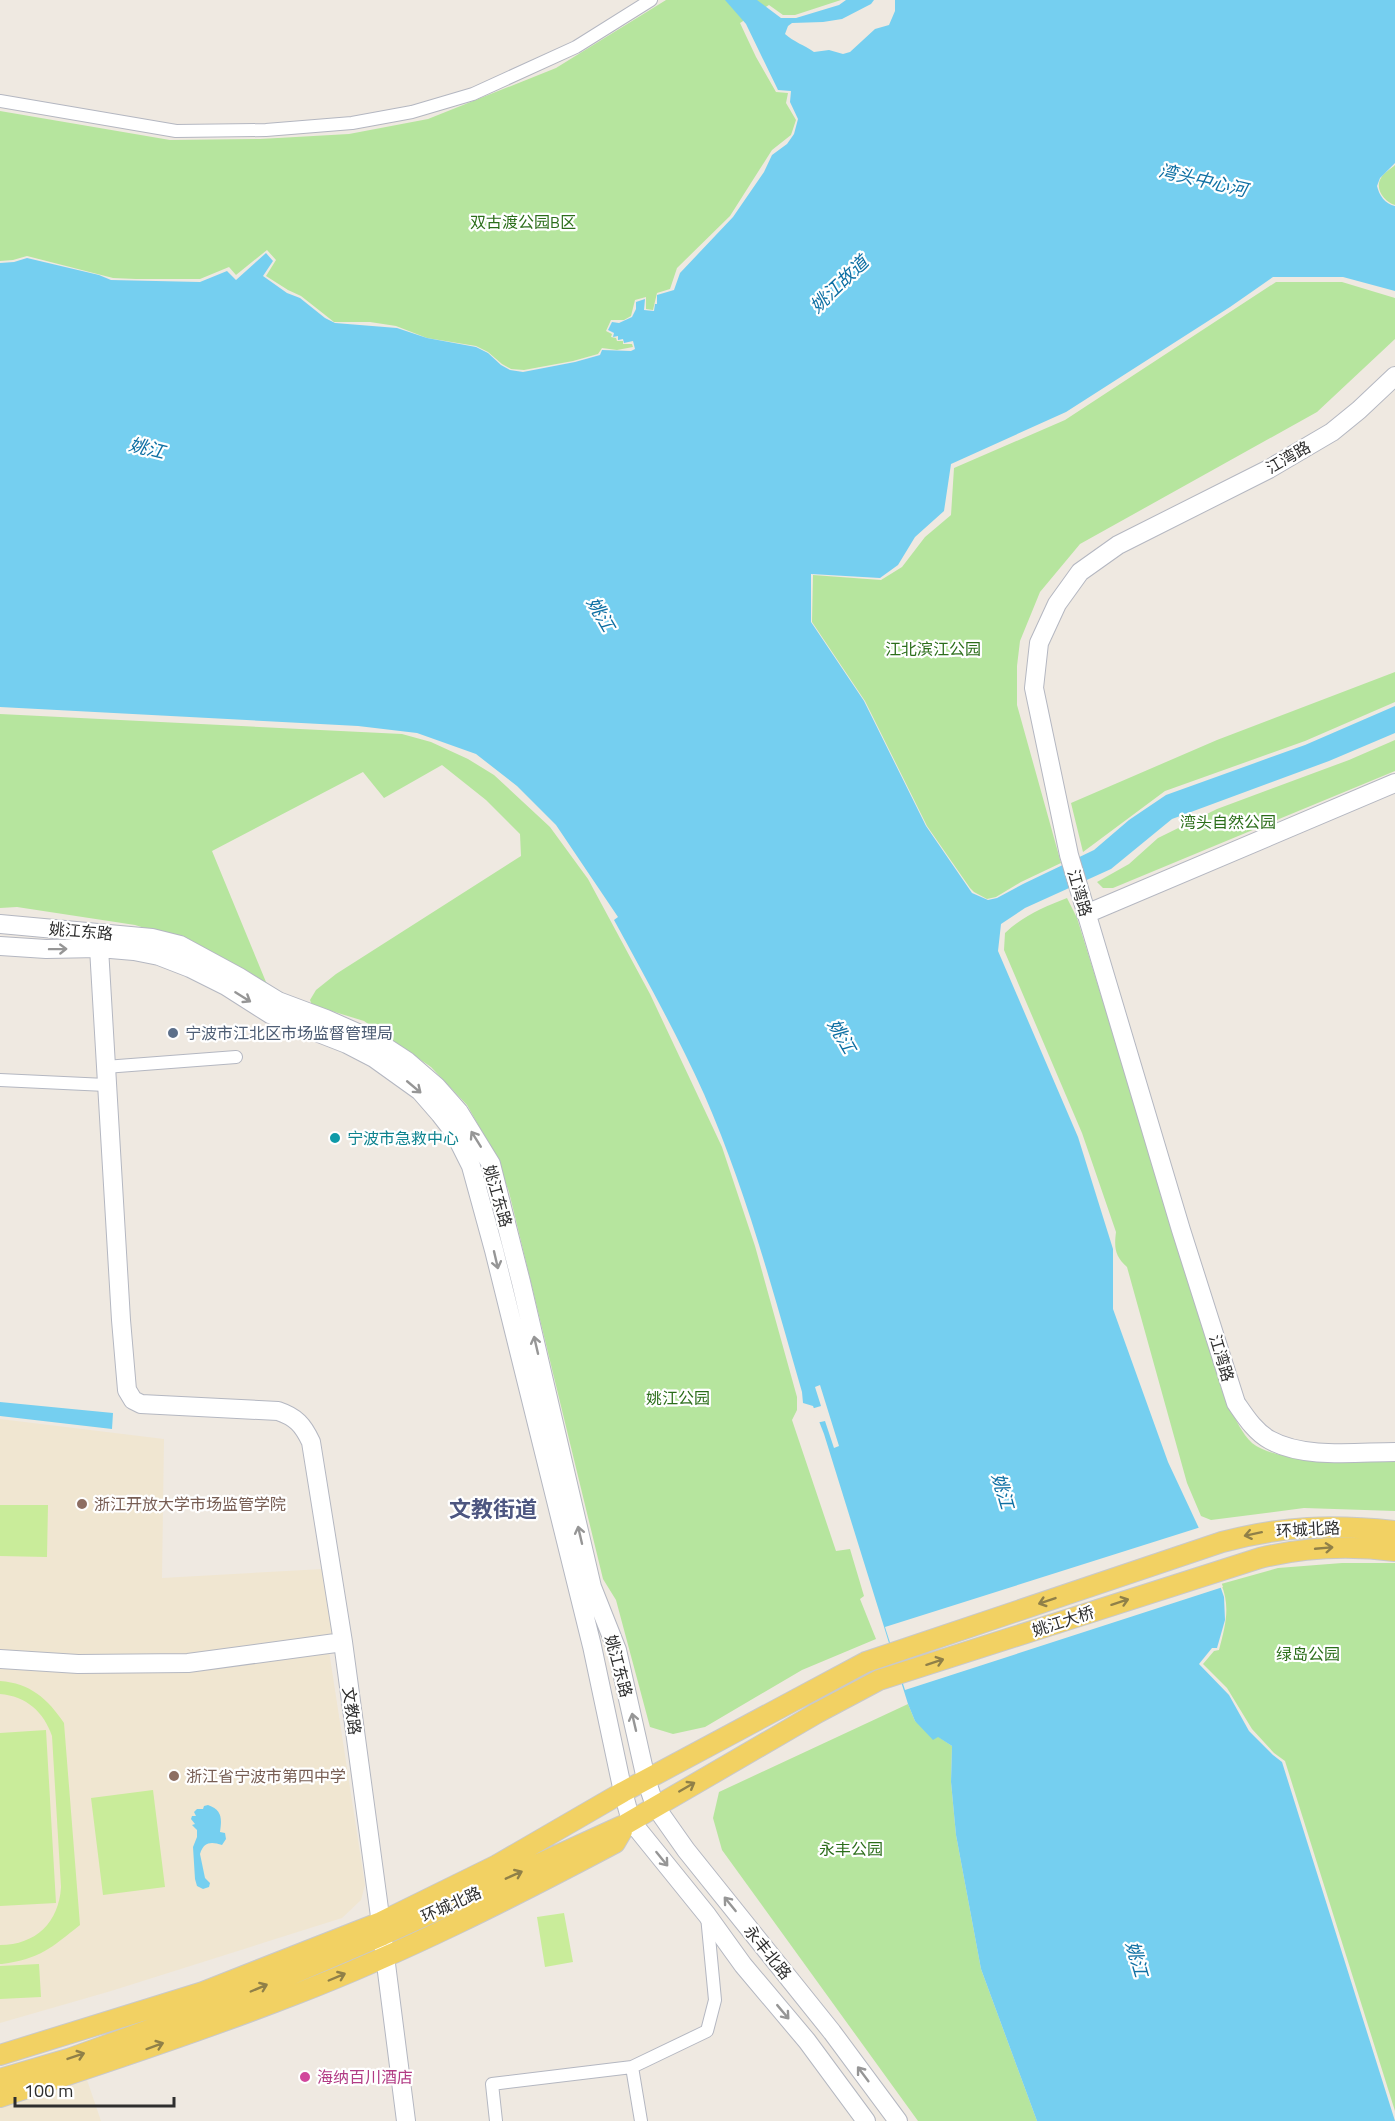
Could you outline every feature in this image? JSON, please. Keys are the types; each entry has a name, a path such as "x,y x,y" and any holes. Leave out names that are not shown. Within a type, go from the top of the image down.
{"main road":[{"name":"环城北路","path":"1222,1542 1255,1533 1290,1528 1350,1527 1395,1531"},
{"name":"姚江大桥","path":"866,1662 1222,1542"},
{"name":"环城北路","path":"1246,1562 1289,1551 1319,1548 1364,1547 1395,1551"},
{"name":"姚江大桥","path":"879,1680 1246,1562"},
{"name":"环城北路","path":"0,2079 71,2058 229,2001 497,1864 622,1785 866,1662"},
{"name":"环城北路","path":"0,2055 203,1992 629,1822 879,1680"},
{"path":"0,2097 110,2062 287,1998 385,1956 536,1885 615,1843 629,1822"},
{"path":"0,2044 381,1922"}],"street":[{"path":"0,101 176,131 266,130 352,123 412,112 473,94 576,47 651,0"},
{"name":"江湾路","path":"1395,376 1359,410 1324,437 1269,469 1118,545 1080,572 1057,604 1039,643 1034,688 1069,855 1236,1403 1250,1423 1270,1440 1282,1445 1307,1452 1395,1452"},
{"path":"1086,914 1395,783"},
{"name":"姚江东路","path":"0,924 152,938 180,945 239,976 278,1000 378,1042 436,1086 459,1112 490,1164 521,1282 592,1587 617,1650 645,1773"},
{"name":"姚江东路","path":"0,946 134,951 159,956 190,968 226,986 270,1014 347,1044 374,1058 420,1091 454,1132 471,1166 494,1250 592,1646 622,1785"},
{"name":"文教路","path":"99,948 127,1390 133,1400 141,1404 278,1411 291,1415 304,1428 311,1442 343,1642 406,2121"},
{"path":"0,1080 106,1076 236,1057"},
{"path":"0,1659 78,1664 188,1664 343,1642"},
{"name":"永丰北路","path":"645,1773 655,1806 686,1850 832,2032 898,2121"},
{"name":"永丰北路","path":"622,1785 629,1822 707,1915 743,1965 807,2041 866,2121"},
{"path":"496,2121 492,2084 632,2067 706,2031 715,2000 707,1915"},
{"path":"632,2067 641,2121"}],"shaded area":[{"name":"浙江开放大学市场监管学院","path":"0,1419 164,1439 162,1578 323,1569 336,1635 189,1658 0,1652"},
{"name":"浙江省宁波市第四中学","path":"329,1651 365,1885 361,1900 342,1918 111,1991 0,2023 0,1666"},
{"path":"85,2074 101,2121 0,2121 0,2103"}],"green space":[{"name":"双古渡公园B区","path":"666,0 841,0 795,15 783,15 769,5 740,23 776,92 788,93 786,103 796,120 791,135 772,150 730,216 677,268 670,289 657,293 653,310 646,309 646,297 635,300 631,316 624,320 611,320 606,331 612,334 611,337 616,338 617,341 632,344 633,347 617,350 602,348 598,354 573,361 524,370 511,369 476,346 427,338 396,326 370,322 334,322 301,296 266,276 276,260 267,250 236,275 229,267 200,279 113,278 27,256 0,261 0,111 170,140 260,139 349,134 428,119 556,68"},
{"path":"1395,165 1395,205 1384,198 1379,182 1382,176"},
{"name":"江北滨江公园","path":"1276,282 1342,282 1395,298 1395,339 1317,412 1080,544 1040,592 1020,641 1017,666 1017,705 1061,863 996,897 987,899 970,888 927,826 865,701 812,622 813,575 881,580 902,567 925,537 951,515 954,468 1065,420"},
{"path":"1395,672 1395,702 1305,741 1165,791 1083,852 1071,803 1217,740"},
{"name":"姚江公园","path":"0,714 402,734 431,742 468,759 494,775 550,827 588,879 650,994 722,1147 755,1246 797,1397 797,1410 792,1420 836,1551 850,1549 864,1596 860,1599 876,1639 802,1670 705,1727 673,1734 650,1727 616,1600 603,1579 509,1192 496,1157 467,1105 431,1067 364,1021 312,1005 310,1000 316,990 336,974 521,856 520,834 486,800 442,765 384,798 363,772 212,851 266,982 273,989 190,942 135,925 17,907 0,908"},
{"name":"湾头自然公园","path":"1395,740 1395,771 1113,888 1103,888 1097,882 1129,864 1158,838 1217,809 1349,760"},
{"path":"1067,898 1077,918 1229,1407 1248,1439 1265,1450 1282,1455 1321,1460 1395,1459 1395,1511 1304,1508 1211,1520 1201,1516 1187,1483 1127,1267 1116,1251 1116,1232 1082,1133 1004,950 1005,933 1012,927 1034,912"},
{"path":"0,1505 48,1505 47,1557 0,1556"},
{"name":"绿岛公园","path":"1342,1563 1395,1563 1395,2111 1285,1761 1274,1753 1252,1729 1227,1688 1203,1664 1214,1651 1219,1650 1223,1633 1226,1601 1221,1584 1278,1568"},
{"path":"0,1681 20,1685 37,1694 64,1723 80,1925 36,1956 2,1964 0,1964 0,1945 24,1941 43,1929 56,1911 61,1887 52,1736 49,1727 33,1707 18,1698 0,1694"},
{"name":"永丰公园","path":"908,1704 915,1721 952,1746 951,1782 956,1835 981,1969 1037,2121 918,2121 722,1850 713,1818 719,1792"},
{"path":"46,1730 56,1903 0,1906 0,1733"},
{"path":"153,1790 165,1887 103,1895 91,1798"},
{"path":"564,1913 573,1962 545,1967 537,1917"},
{"path":"39,1964 41,1997 0,1999 0,1966"}],"water":[{"path":"725,0 757,0 781,18 796,18 839,5 846,0 874,0 871,4 842,19 792,23 788,26 785,34 814,52 829,50 843,54 850,52 875,29 889,25 895,11 895,0 1395,0 1395,163 1380,178 1377,186 1383,199 1395,206 1395,291 1343,277 1273,277 1066,412 951,464 944,511 915,537 898,565 880,578 811,574 811,622 864,701 926,826 972,893 988,900 997,898 1094,850 1129,820 1166,795 1305,745 1395,706 1395,733 1329,761 1172,819 1111,869 1025,908 1001,924 998,951 1078,1137 1113,1249 1113,1309 1168,1462 1204,1539 1224,1597 1225,1620 1217,1648 1212,1648 1199,1664 1229,1695 1249,1731 1282,1762 1395,2121 1037,2121 981,1969 956,1835 951,1782 952,1746 938,1737 933,1740 915,1721 908,1704 824,1434 813,1406 803,1403 802,1392 758,1241 733,1167 704,1094 672,1028 614,920 618,917 556,825 517,786 476,754 417,733 358,726 0,707 0,263 27,258 111,280 200,282 227,271 236,280 266,253 273,261 263,276 287,293 300,298 335,323 397,328 427,338 476,347 510,370 523,372 575,362 600,355 602,350 631,351 635,349 633,341 624,343 623,339 618,340 618,336 613,337 614,333 608,330 612,322 619,323 632,317 636,309 636,302 645,299 644,310 654,311 657,295 674,290 680,273 733,217 764,172 772,155 787,144 794,134 798,119 790,102 791,91 778,90 746,24"},
{"path":"0,1402 113,1413 112,1429 0,1416"},
{"path":"208,1805 218,1812 221,1819 220,1832 225,1833 226,1839 222,1845 215,1843 206,1845 200,1854 205,1878 210,1883 209,1887 203,1889 197,1886 195,1879 193,1847 197,1830 192,1825 195,1824 191,1819 192,1816 196,1816 194,1812 197,1809 203,1809"}],"pier":[{"path":"820,1385 839,1446 834,1448 825,1421 816,1423 811,1409 821,1406 815,1387"},
{"path":"1201,1527 1223,1587 905,1690 885,1627"}],"place":[{"name":"宁波市江北区市场监督管理局","path":"173,1033"},
{"name":"宁波市急救中心","path":"335,1138"},
{"name":"浙江开放大学市场监管学院","path":"82,1504"},
{"name":"浙江省宁波市第四中学","path":"174,1776"},
{"name":"海纳百川酒店","path":"305,2077"}],"district":[{"name":"文教街道","path":"493,1509"}],"water label":[{"name":"湾头中心河","path":"1203,180"},
{"name":"姚江故道","path":"839,284"},
{"name":"姚江","path":"147,448"},
{"name":"姚江","path":"601,614"},
{"name":"姚江","path":"842,1036"},
{"name":"姚江","path":"1003,1491"},
{"name":"姚江","path":"1137,1959"}]}
